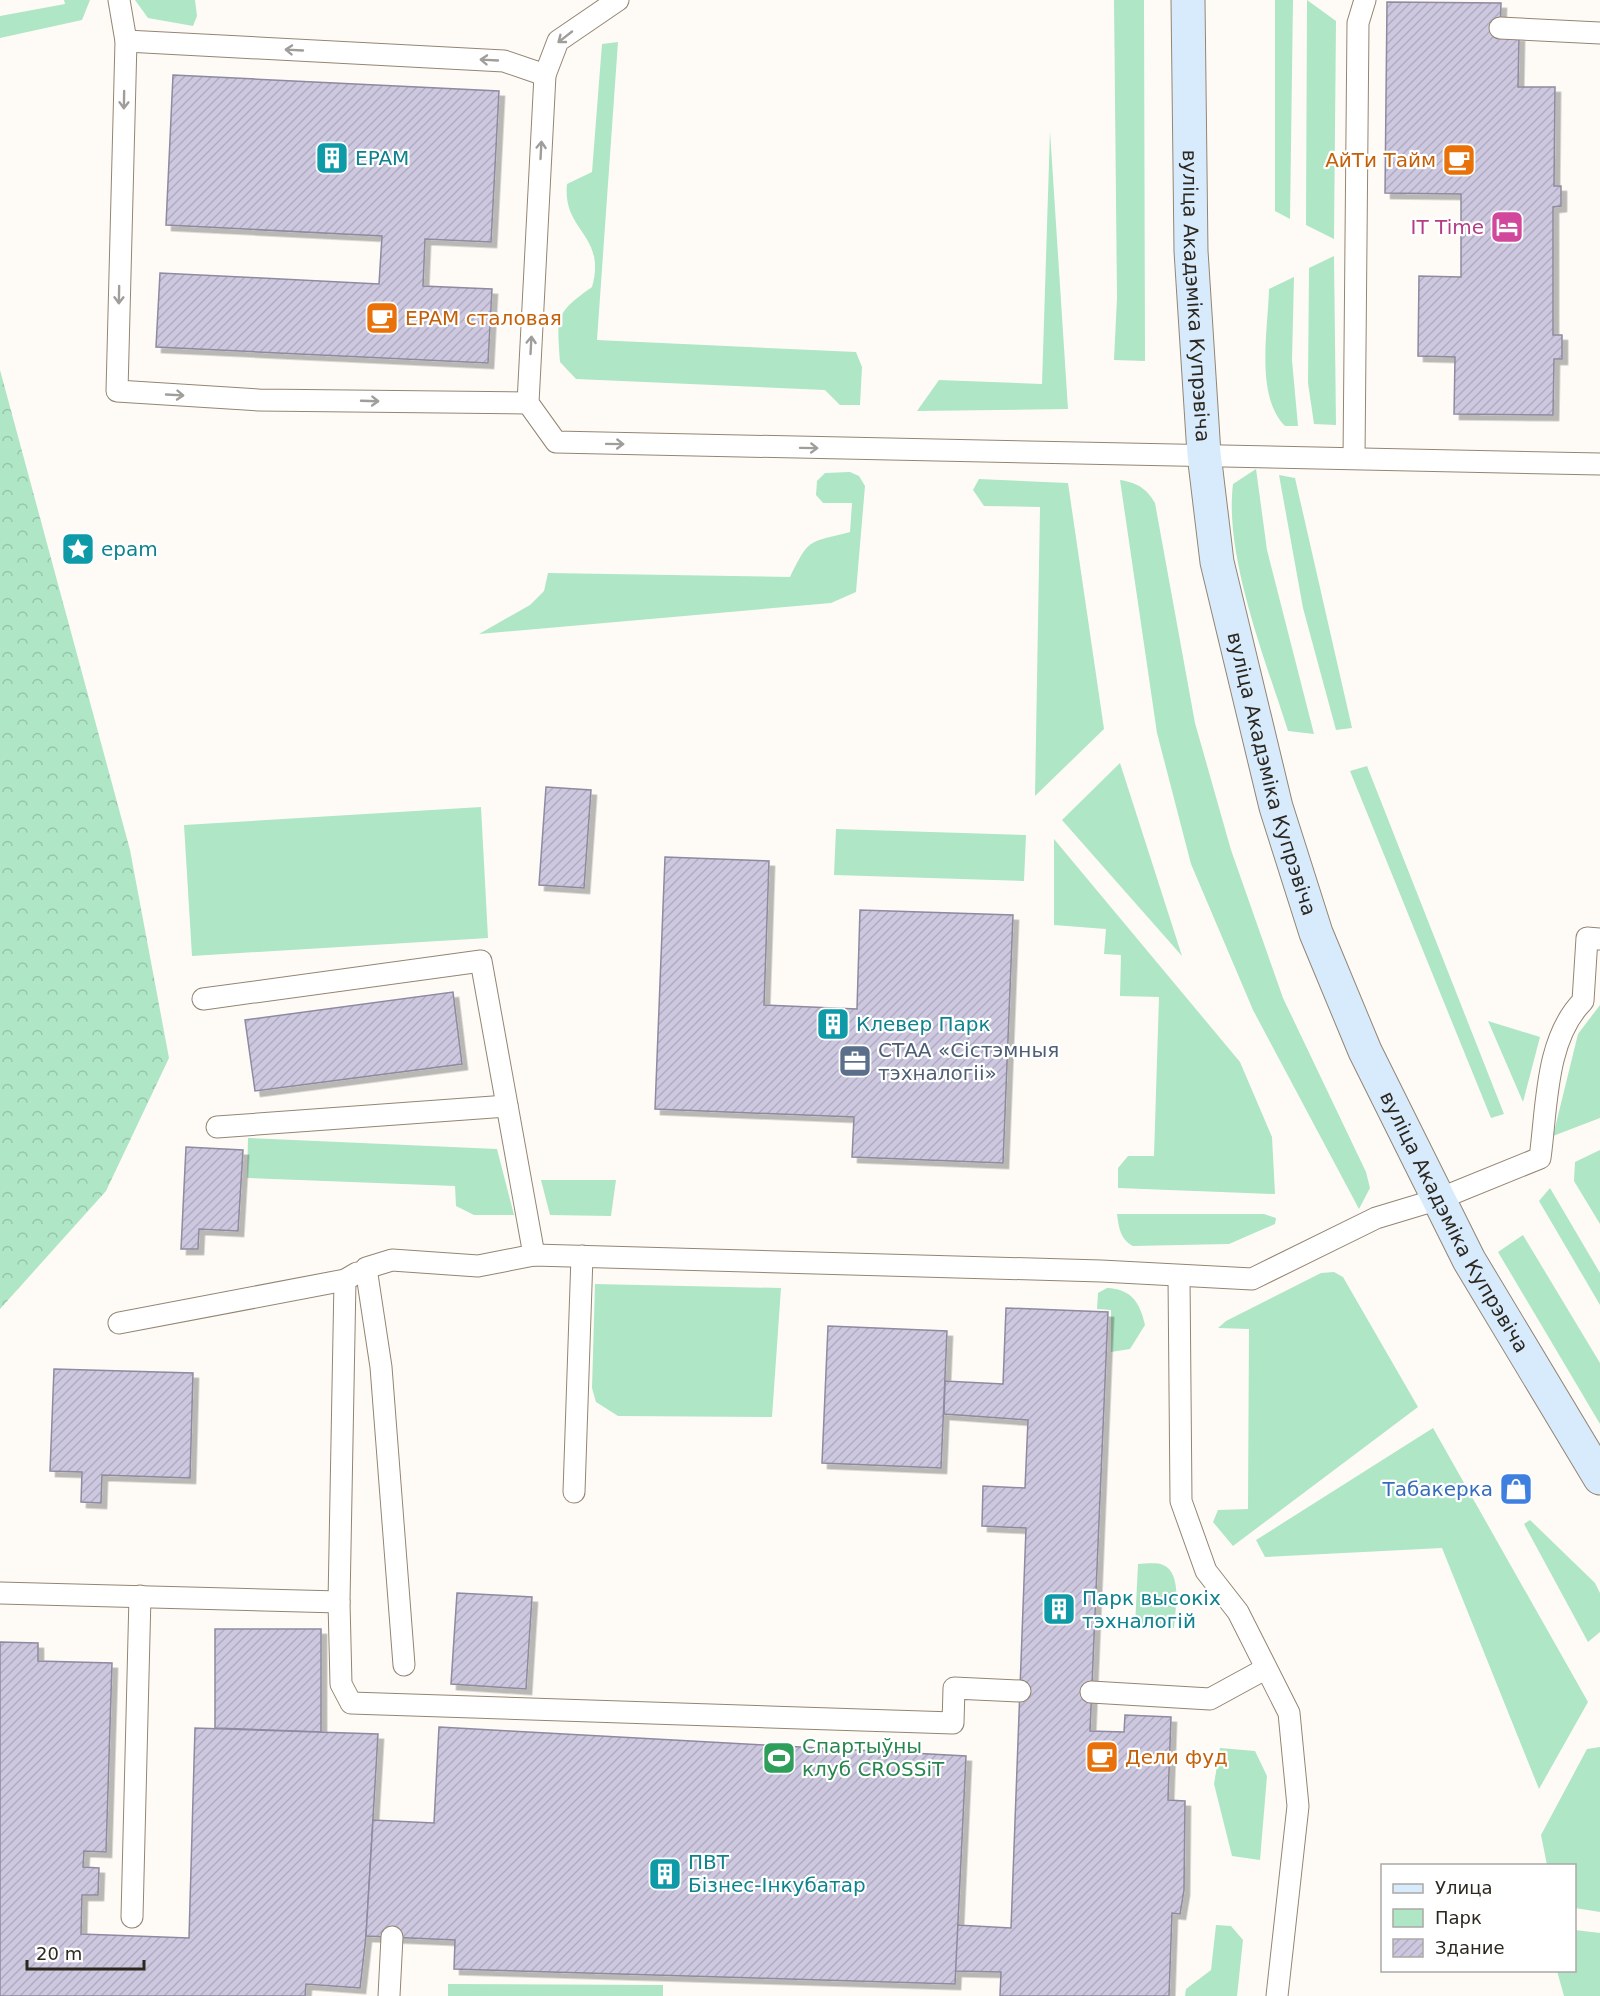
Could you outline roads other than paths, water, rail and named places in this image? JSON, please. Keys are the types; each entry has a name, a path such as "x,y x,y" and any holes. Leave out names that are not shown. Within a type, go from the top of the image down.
{"main road":[{"name":"вуліца Акадэміка Купрэвіча","path":"1188,0 1191,251 1204,454 1217,562 1274,798 1316,933 1365,1051 1480,1279 1600,1478"}],"lane":[{"path":"119,0 126,41 117,391 259,400 528,403"},
{"path":"1354,458 1358,23 1365,0"},
{"path":"610,5 558,41 545,75 528,403 556,442 1600,464"},
{"path":"1500,28 1600,33"},
{"path":"126,41 504,61 545,75"},
{"path":"119,1323 345,1280 366,1268 392,1260 478,1266 534,1255 582,1256 1091,1271 1252,1279 1376,1218 1439,1199 1540,1158 1556,1050 1574,1010 1584,1001 1592,988 1587,938 1600,939"},
{"path":"203,999 481,961 534,1255"},
{"path":"217,1127 507,1106"},
{"path":"574,1492 582,1256"},
{"path":"366,1268 381,1367 404,1665"},
{"path":"1179,1277 1181,1501 1206,1571 1238,1612 1289,1713 1298,1806 1277,1996"},
{"path":"345,1280 339,1602 342,1684 351,1703 953,1723 954,1688 1020,1691"},
{"path":"0,1593 339,1602"},
{"path":"132,1917 140,1596"},
{"path":"1091,1692 1210,1699 1265,1669"},
{"path":"388,1996 392,1937"}],"place":[{"name":"EPAM","path":"332,158"},
{"name":"АйТи Тайм","path":"1459,160"},
{"name":"IT Time","path":"1507,227"},
{"name":"EPAM сталовая","path":"382,318"},
{"name":"epam","path":"78,549"},
{"name":"Клевер Парк","path":"833,1024"},
{"name":"СТАА «Сістэмныя тэхналогіі»","path":"855,1061"},
{"name":"Табакерка","path":"1516,1489"},
{"name":"Парк высокіх тэхналогій","path":"1059,1609"},
{"name":"Дели фуд","path":"1102,1757"},
{"name":"Спартыўны клуб CROSSiT","path":"779,1758"},
{"name":"ПВТ Бізнес-Інкубатар","path":"665,1874"}]}
